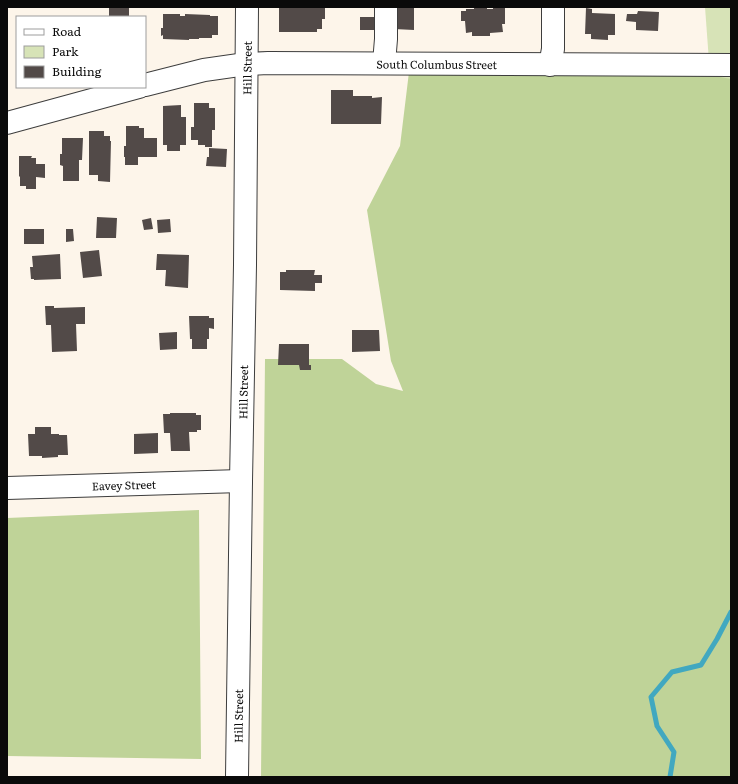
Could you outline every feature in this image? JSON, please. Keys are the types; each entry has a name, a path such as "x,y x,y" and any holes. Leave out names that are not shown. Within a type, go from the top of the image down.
{"street":[{"name":"Hill Street","path":"237,777 240,481 245,265 247,7"},
{"path":"384,64 386,7"},
{"path":"550,65 553,7"},
{"name":"South Columbus Street","path":"146,85 204,70 246,64 268,63 731,65"},
{"path":"7,123 135,88"},
{"name":"Eavey Street","path":"7,488 240,481"}],"green space":[{"path":"705,7 731,7 731,302 710,75"},
{"path":"409,72 710,75 731,79 731,777 261,777 265,359 342,359 376,384 403,391 391,361 367,210 400,146"},
{"path":"199,510 201,759 7,756 7,518"}],"building":[{"path":"109,7 129,7 129,16 109,16"},
{"path":"279,7 325,7 325,19 322,19 322,29 317,29 317,32 279,32"},
{"path":"394,7 414,7 414,30 394,29"},
{"path":"474,7 487,7 487,9 493,9 493,7 505,7 505,24 502,24 503,32 490,33 490,36 472,36 472,32 466,33 465,21 461,21 461,11 466,11 466,9 474,9"},
{"path":"586,8 592,9 592,13 615,14 615,35 608,35 608,40 591,39 591,34 585,34"},
{"path":"638,11 659,12 658,31 636,30 636,22 626,21 627,14 637,14"},
{"path":"163,14 180,14 180,16 185,16 185,14 218,16 218,35 212,35 212,38 189,40 163,39 163,35 161,36 161,28 163,28"},
{"path":"360,17 377,17 377,30 360,30"},
{"path":"331,90 353,90 353,96 372,96 372,98 382,97 381,124 331,124"},
{"path":"194,103 209,103 209,108 215,108 215,130 212,130 212,147 198,145 198,140 191,140 191,127 194,127"},
{"path":"181,105 181,117 186,117 186,145 180,145 180,151 167,151 167,145 163,145 163,106"},
{"path":"126,126 139,126 139,128 144,128 144,138 157,138 157,157 138,157 138,165 125,165 124,146 126,146"},
{"path":"89,131 104,131 104,136 110,136 110,182 98,181 98,175 89,175"},
{"path":"62,138 83,138 82,160 79,160 79,181 63,181 63,166 60,165"},
{"path":"209,148 227,149 226,167 206,166 207,157 209,157"},
{"path":"19,156 32,156 31,158 36,158 36,164 45,164 45,178 36,177 36,189 26,189 26,186 20,186"},
{"path":"97,217 117,218 116,238 96,238"},
{"path":"151,218 153,229 144,230 142,220"},
{"path":"170,219 171,232 158,233 157,220"},
{"path":"24,229 44,229 44,244 24,244"},
{"path":"66,229 73,229 74,241 66,242"},
{"path":"99,250 102,276 83,278 80,252"},
{"path":"60,254 61,279 31,279 30,267 33,267 32,256"},
{"path":"157,254 189,255 188,288 165,286 166,270 156,270"},
{"path":"286,270 315,270 314,275 322,275 322,283 315,283 315,291 280,290 280,272 286,272"},
{"path":"45,306 54,306 54,308 85,307 85,324 76,324 77,351 52,352 51,325 46,325"},
{"path":"189,316 209,316 209,318 214,318 214,329 209,328 207,349 192,349"},
{"path":"352,330 379,330 380,351 352,352"},
{"path":"177,332 177,349 160,350 159,333"},
{"path":"279,344 309,344 309,365 311,365 311,370 300,370 299,365 278,365"},
{"path":"196,413 196,415 201,415 201,430 197,430 197,432 189,432 190,451 171,451 170,433 164,433 163,414"},
{"path":"35,427 51,427 51,434 67,435 68,455 42,458 42,456 29,456 28,434 35,434"},
{"path":"158,433 158,453 134,454 134,434"}],"waterway":[{"path":"670,777 674,752 657,726 651,697 672,672 701,665 731,612"}]}
